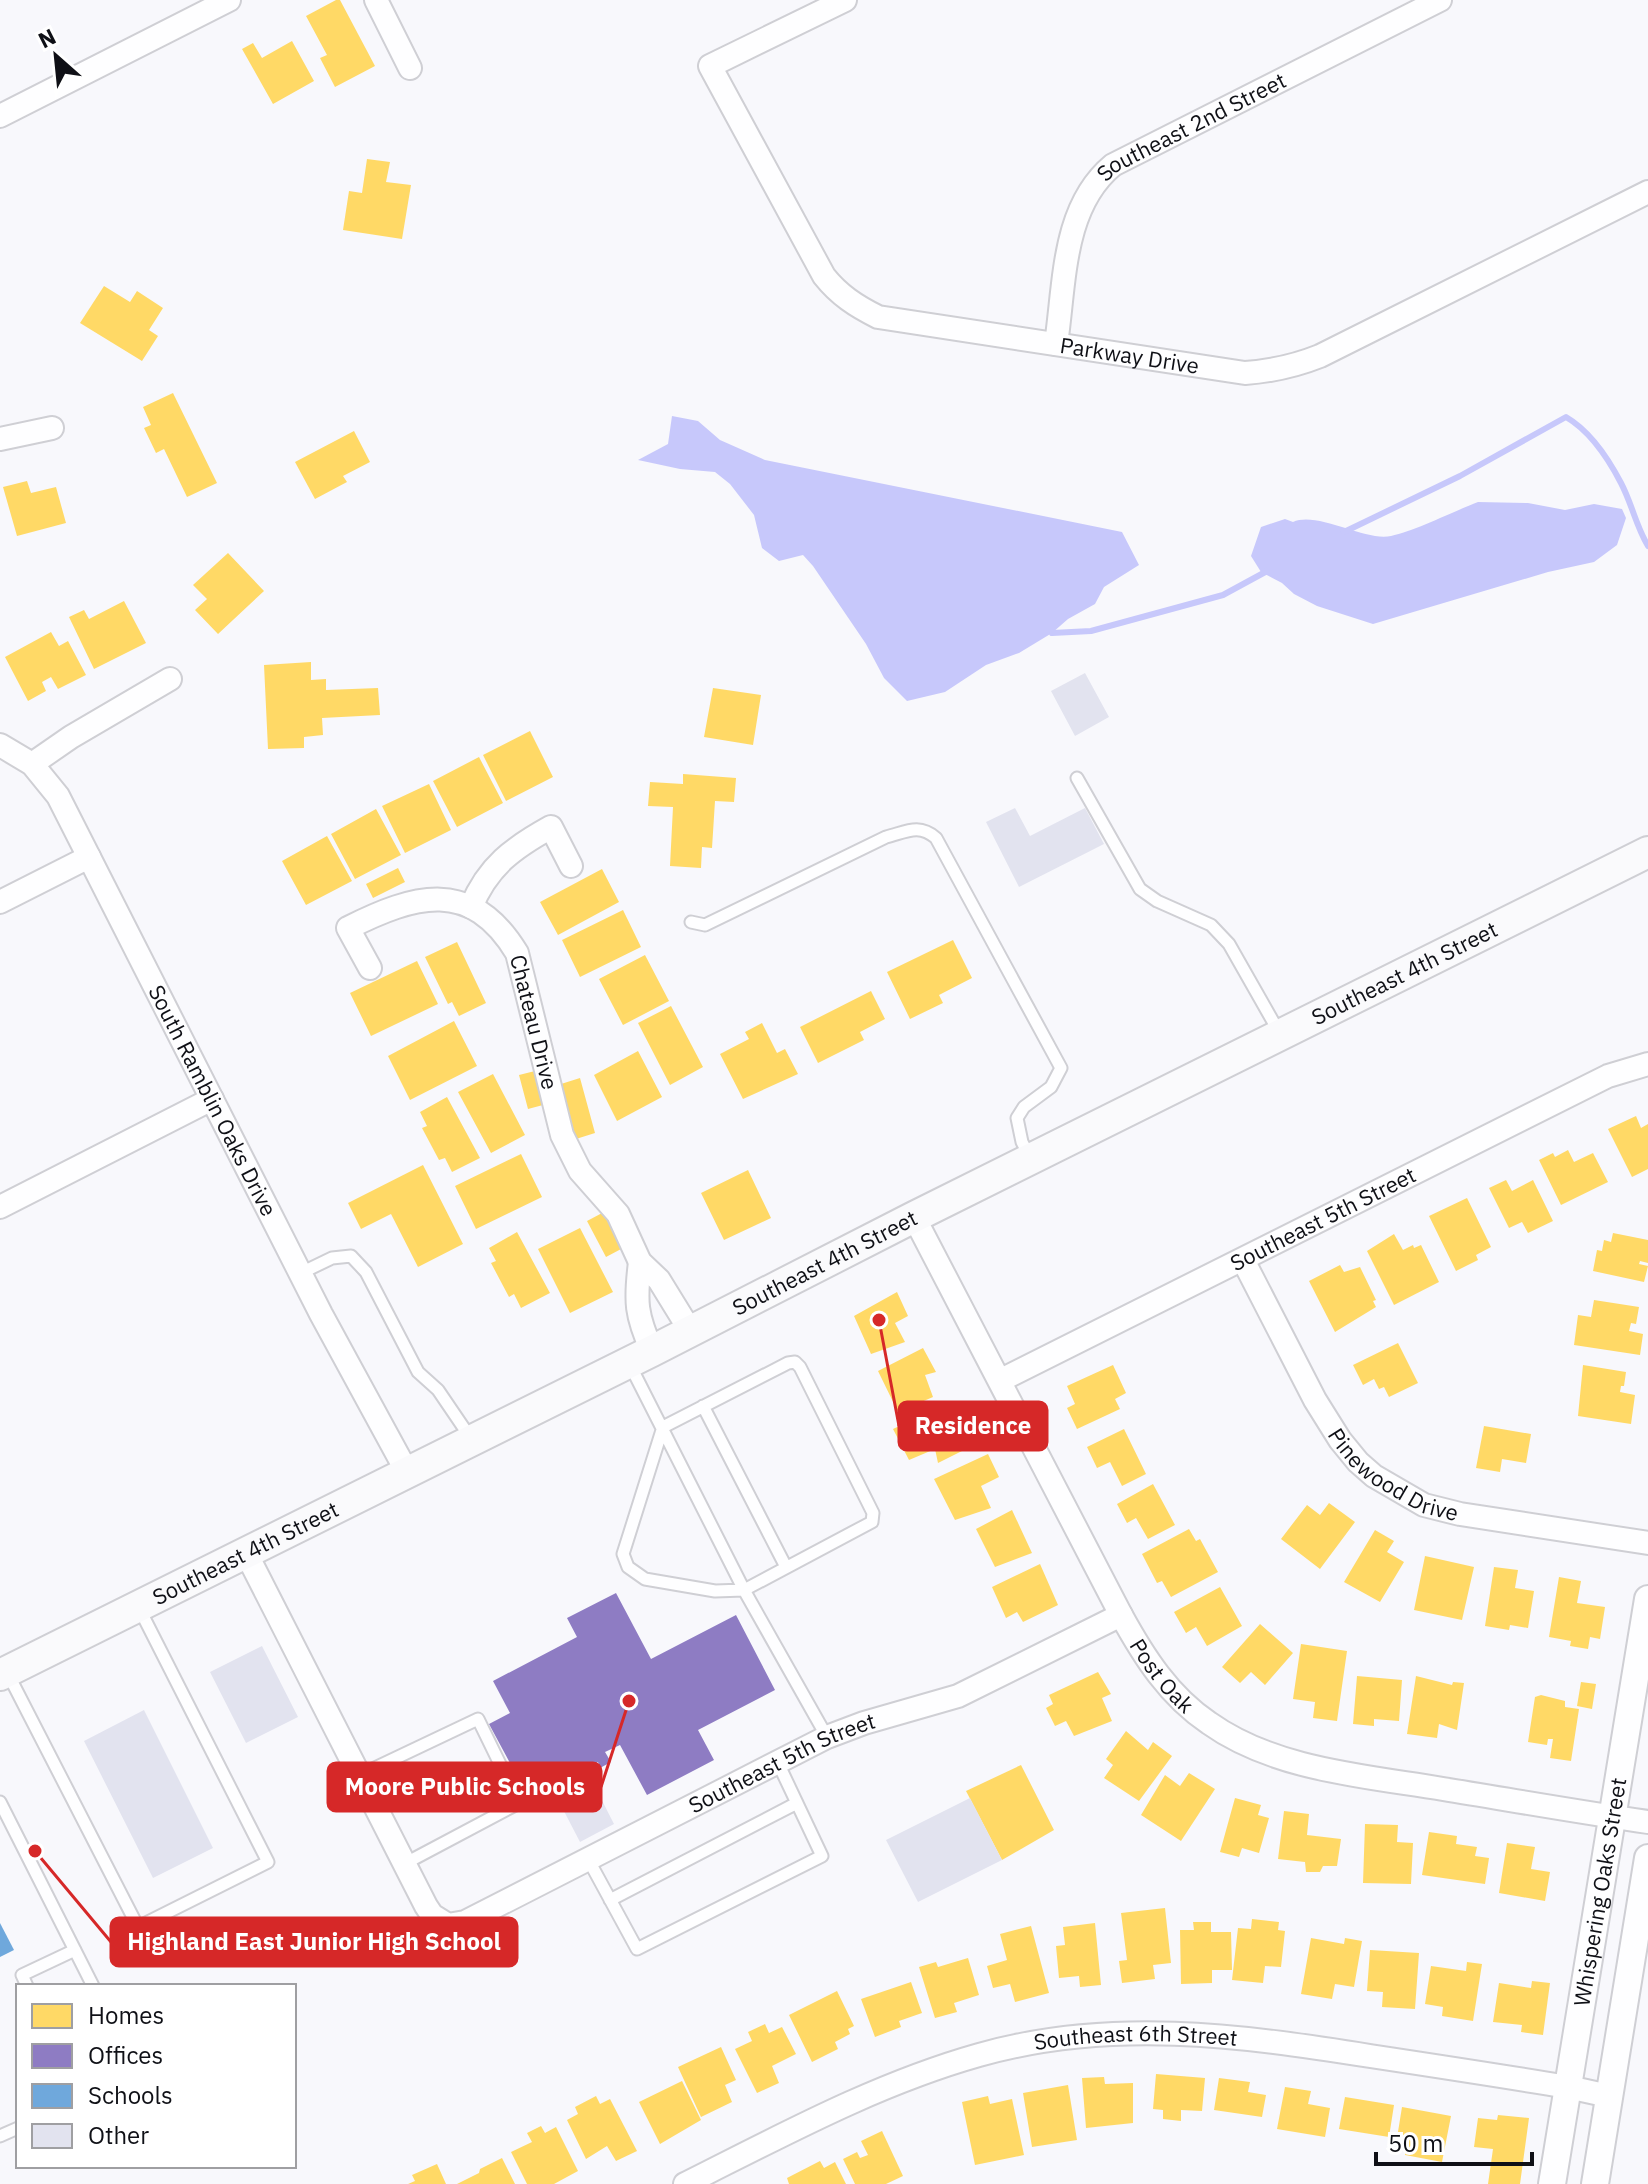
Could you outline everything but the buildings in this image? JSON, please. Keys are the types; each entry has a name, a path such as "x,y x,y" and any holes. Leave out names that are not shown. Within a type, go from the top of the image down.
{"main road":[{"name":"Southeast 4th Street","path":"4,1673 1648,852"}],"street":[{"path":"0,116 229,0"},
{"path":"376,0 410,68"},
{"name":"Parkway Drive","path":"845,0 710,66 810,252 836,292 878,317 1245,373 1296,366 1648,192"},
{"name":"Southeast 2nd Street","path":"1056,344 1069,250 1077,217 1096,178 1113,165 1440,0"},
{"path":"0,439 52,428"},
{"path":"32,764 71,737 170,679"},
{"name":"South Ramblin Oaks Drive","path":"0,745 32,764 58,796 301,1273 407,1472"},
{"path":"471,907 480,884 494,867 526,841 551,827 571,866"},
{"path":"0,902 89,857"},
{"name":"Chateau Drive","path":"370,968 348,928 414,900 445,899 471,907 490,918 505,934 517,953 562,1135 571,1158 618,1214 640,1262 659,1280 691,1332"},
{"name":"Southeast 5th Street","path":"1001,1380 1608,1076 1648,1064"},
{"path":"0,1207 212,1099"},
{"name":"Post Oak","path":"914,1217 1121,1615 1160,1677 1180,1701 1239,1741 1294,1762 1648,1822"},
{"name":"Pinewood Drive","path":"1243,1260 1315,1400 1340,1440 1374,1476 1424,1505 1475,1517 1648,1543"},
{"name":"Chateau Drive","path":"640,1262 636,1292 640,1357"},
{"path":"246,1553 404,1864"},
{"name":"Whispering Oaks Street","path":"1552,2184 1648,1599"},
{"name":"Southeast 5th Street","path":"404,1864 432,1915 448,1925 465,1922 846,1728 958,1696 1121,1615"},
{"name":"Whispering Oaks Street","path":"1595,2184 1648,1858"},
{"name":"Southeast 6th Street","path":"685,2184 853,2101 908,2078 980,2054 1093,2035 1193,2033 1266,2039 1609,2096"}],"lane":[{"path":"1077,778 1140,889 1157,901 1211,925 1229,944 1281,1036"},
{"path":"691,922 705,925 886,837 914,829 927,830 936,838 1061,1068 1051,1087 1024,1107 1017,1118 1022,1142 1031,1159"},
{"path":"301,1273 332,1258 351,1256 366,1272 418,1372 438,1390 472,1440"},
{"path":"640,1357 663,1427 744,1590 827,1737"},
{"path":"795,1362 874,1518 872,1522 744,1590 715,1591 645,1579 628,1567 623,1554 663,1427 795,1362"},
{"path":"703,1406 786,1567"},
{"path":"4,1673 138,1927 268,1862 138,1606"},
{"path":"360,1775 478,1719 519,1803 404,1864"},
{"path":"588,1859 637,1949 822,1856 778,1763"},
{"path":"0,1802 92,1984"},
{"path":"610,1900 797,1803"},
{"path":"26,1984 22,1975 75,1950"}],"water":[{"path":"672,416 698,421 720,440 765,460 1122,532 1139,565 1104,587 1095,604 1019,653 986,665 945,692 907,701 884,678 866,644 803,555 779,561 762,548 754,515 730,484 715,472 680,469 638,460 668,444"},
{"path":"1478,502 1528,503 1565,510 1594,504 1622,509 1626,518 1617,545 1594,562 1548,572 1373,624 1317,606 1294,594 1282,583 1261,572 1251,556 1261,527 1285,519 1293,522 1315,520 1381,537 1401,533"}],"waterway":[{"path":"1344,532 1460,476 1566,417 1591,437 1610,464 1648,546"},
{"path":"1052,633 1091,631 1223,595 1269,570"}],"place":[{"name":"Residence","path":"879,1320"},
{"name":"Moore Public Schools","path":"629,1701"},
{"name":"Highland East Junior High School","path":"35,1851"}]}
